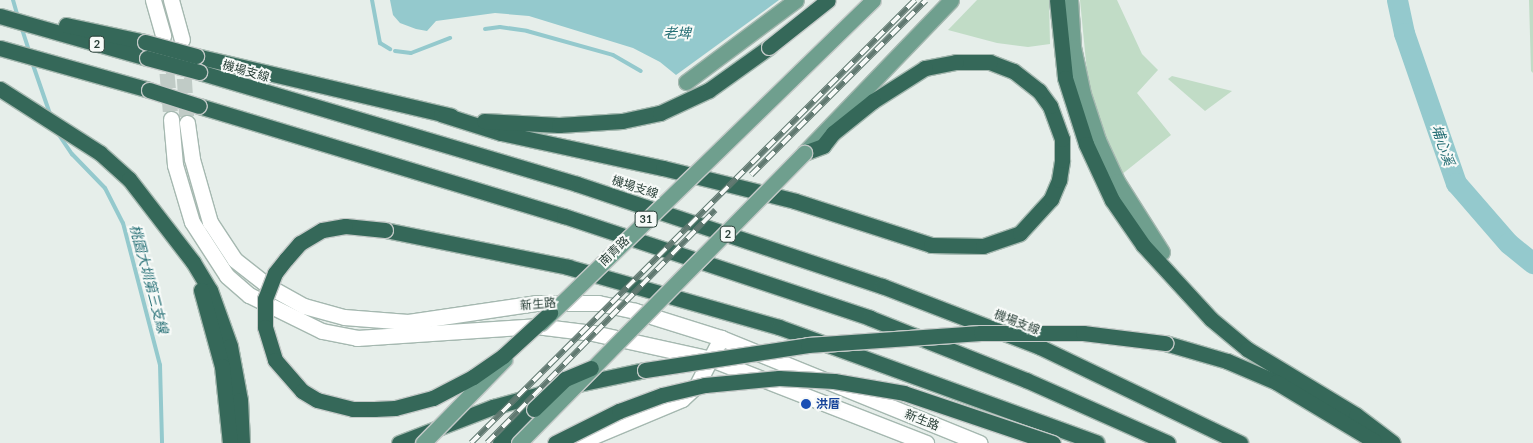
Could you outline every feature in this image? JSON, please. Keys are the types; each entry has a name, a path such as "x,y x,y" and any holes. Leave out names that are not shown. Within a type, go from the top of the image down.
{"highway":[{"path":"0,9 47,25 145,42 196,56 441,114 480,121 559,126 641,117 660,113 709,90 770,47 828,0"},
{"path":"1057,0 1065,78 1086,144 1112,200 1138,239 1211,319 1247,349 1356,416 1393,443"},
{"name":"機場支線","path":"0,16 47,25 147,58 577,184 882,286 1040,347 1240,443"},
{"path":"0,48 149,90 564,216 870,318 1026,380 1168,443"},
{"path":"441,114 501,133 663,168 795,201 931,245 983,246 1020,233 1041,211 1059,180 1062,139 1050,106 1028,82 1013,71 990,62 956,62 925,68 873,101 833,133 823,146 804,153"},
{"path":"4,91 100,154 129,179 193,262 210,290 230,346 240,400 242,443"},
{"path":"550,313 503,356 474,377 433,398 381,409 353,409 317,400 302,391 275,360 265,327 265,299 275,273 300,243 322,230 345,226 385,230 568,267 779,327 1097,443"},
{"path":"193,262 222,366 230,443"},
{"path":"399,443 493,407 569,386 645,370 808,345 1016,331 1083,332 1165,343 1228,361 1315,403 1377,443"},
{"path":"500,443 565,378 591,368"},
{"path":"555,443 619,411 662,395 705,385 779,378 834,381 904,393 1053,443"}],"main road":[{"path":"153,0 163,36"},
{"path":"171,0 182,40"},
{"path":"686,82 796,0"},
{"path":"806,0 814,15"},
{"name":"南青路","path":"423,443 550,313 873,0"},
{"path":"519,443 804,153 951,0"},
{"path":"1070,0 1073,47 1083,94 1098,140 1117,181 1162,252"},
{"name":"新生路","path":"171,120 175,165 192,222 226,276 249,295 322,331 357,338 536,326 594,332 711,359 926,443"},
{"name":"新生路","path":"187,123 200,193 215,230 235,260 268,286 304,306 344,317 408,322 536,303 598,303 635,311 721,338 979,443"},
{"path":"577,443 682,399 697,385 721,338"}],"green space":[{"path":"977,0 1049,0 1050,44 1028,47 997,43 948,30"},
{"path":"1080,0 1117,0 1142,54 1158,70 1137,93 1171,135 1121,175 1102,133 1089,93"},
{"path":"1529,0 1533,0 1533,73 1531,71"},
{"path":"1172,76 1232,91 1205,111 1168,79"}],"water":[{"name":"老埤","path":"390,0 779,0 676,75 660,62 633,48 529,16 495,13 436,21 427,31 416,29 400,23 393,15"}],"waterway":[{"name":"桃園大圳第三支線","path":"13,0 18,17"},
{"path":"372,0 380,43 390,49"},
{"name":"埔心溪","path":"1397,0 1404,33 1456,183 1508,243 1533,263"},
{"name":"桃園大圳第三支線","path":"21,26 30,53"},
{"path":"485,29 500,27 527,31 613,55 641,71"},
{"path":"395,51 411,53 450,38"},
{"name":"桃園大圳第三支線","path":"32,62 50,114"},
{"name":"桃園大圳第三支線","path":"57,132 72,154 105,188 123,223 160,365 162,443"}],"tunnel":[{"path":"165,50 171,119"},
{"path":"183,55 187,123"}],"railway":[{"path":"471,443 915,0"},
{"path":"751,175 926,0"},
{"path":"487,443 715,210"}],"place":[{"name":"洪厝","path":"806,404"}]}
